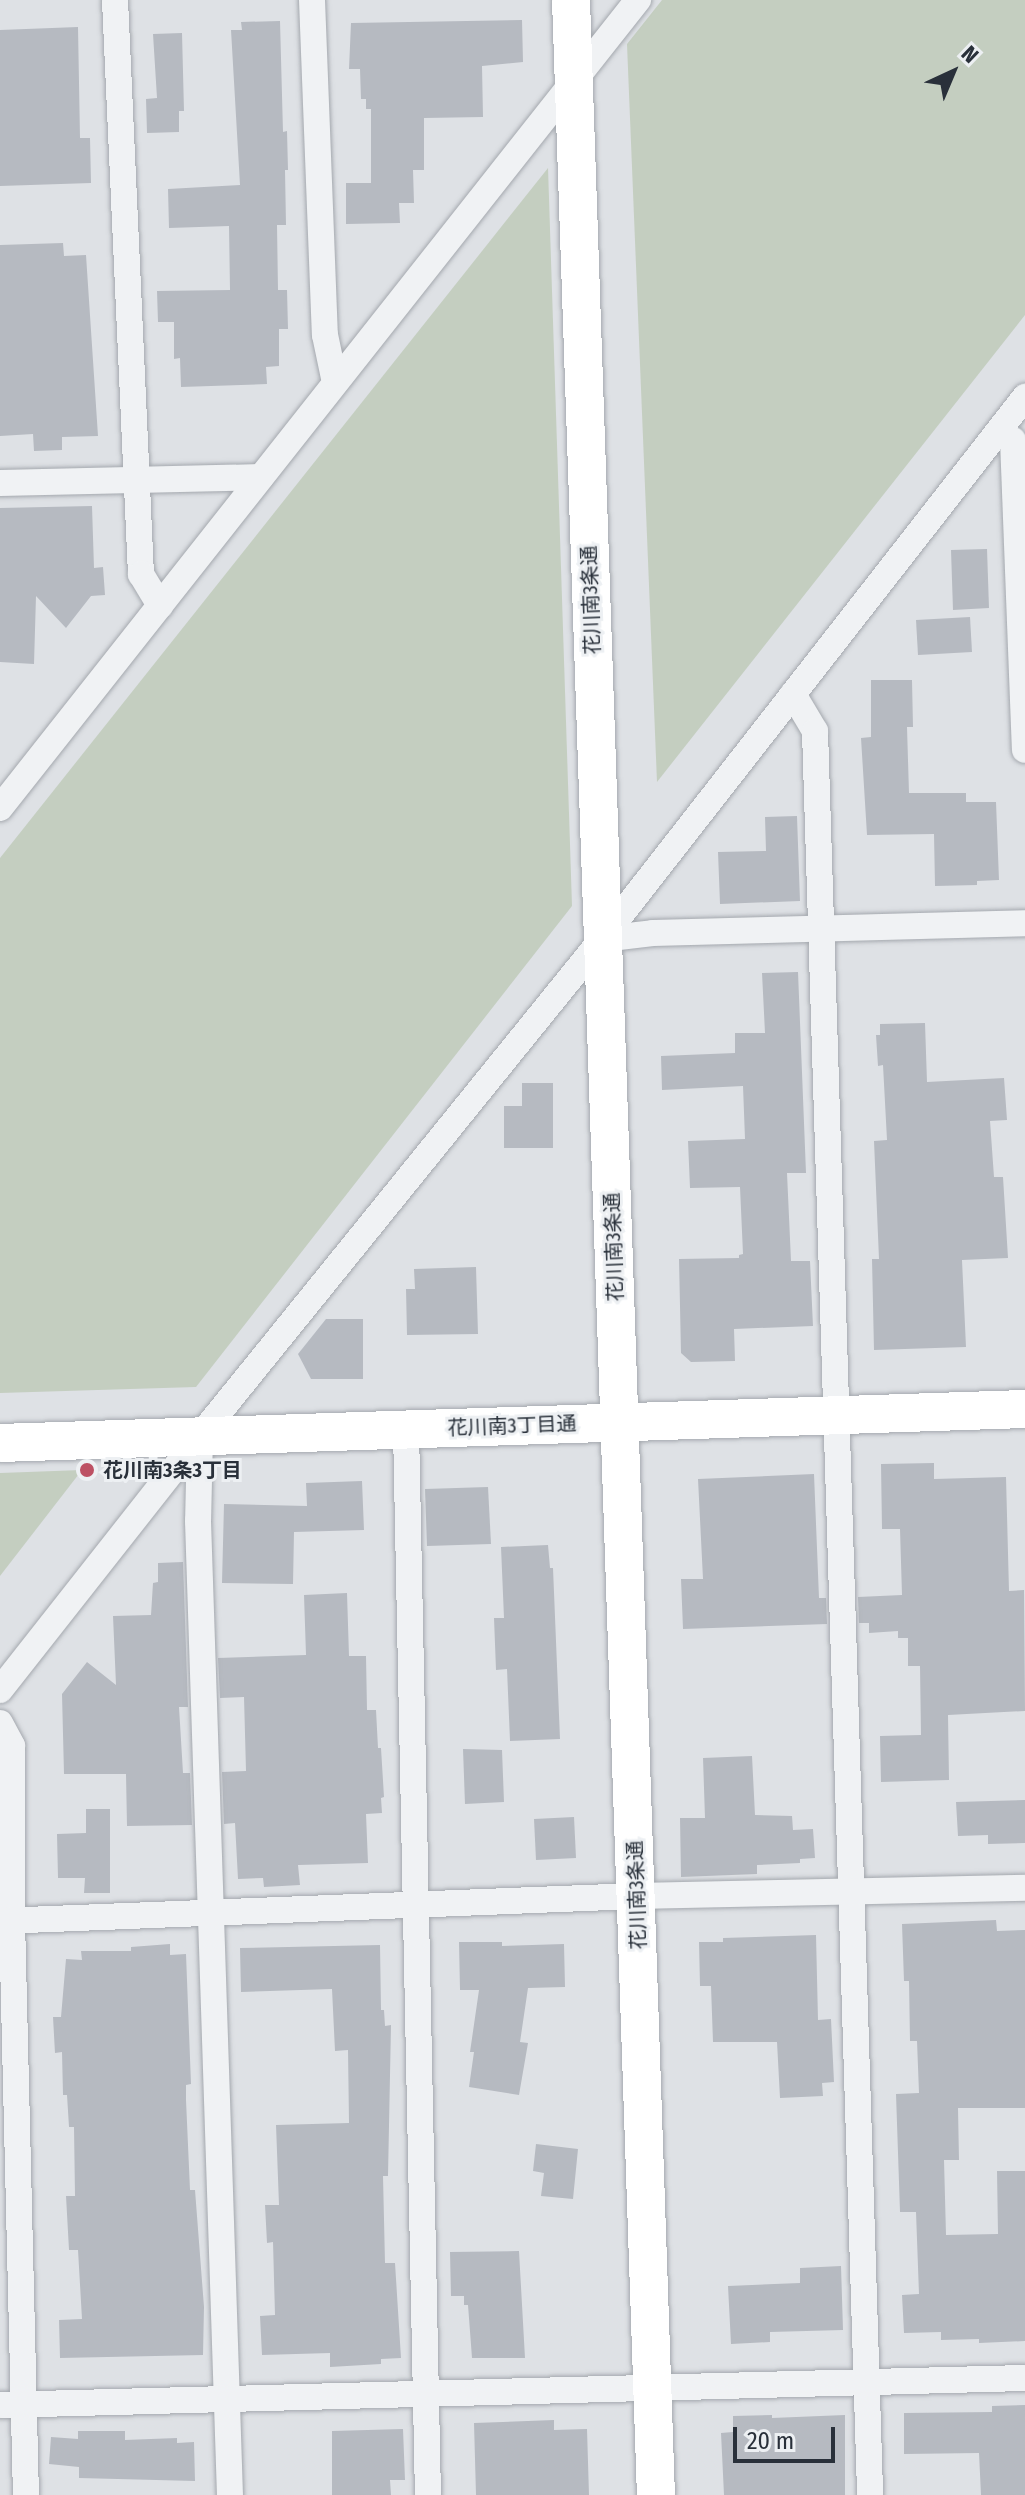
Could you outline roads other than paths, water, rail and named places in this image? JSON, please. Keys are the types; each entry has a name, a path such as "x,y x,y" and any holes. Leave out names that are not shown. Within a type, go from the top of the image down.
{"street":[{"path":"115,0 141,574 160,606"},
{"path":"312,0 325,335 335,383"},
{"name":"花川南3条通","path":"571,0 656,2495"},
{"path":"0,808 638,0"},
{"path":"0,1690 200,1436 602,939 793,694 1010,440 1025,397"},
{"path":"1010,440 1025,750"},
{"path":"0,483 261,477"},
{"path":"793,694 815,731 870,2495"},
{"path":"602,939 653,933 1025,923"},
{"name":"花川南3丁目通","path":"0,1443 1025,1409"},
{"path":"406,1429 428,2495"},
{"path":"200,1436 198,1521 230,2495"},
{"path":"0,1723 12,1746 6,1920 12,2404 26,2495"},
{"path":"6,1920 637,1896 1025,1888"},
{"path":"12,2404 1025,2378"}],"place":[{"name":"花川南3条3丁目","path":"87,1470"}]}
